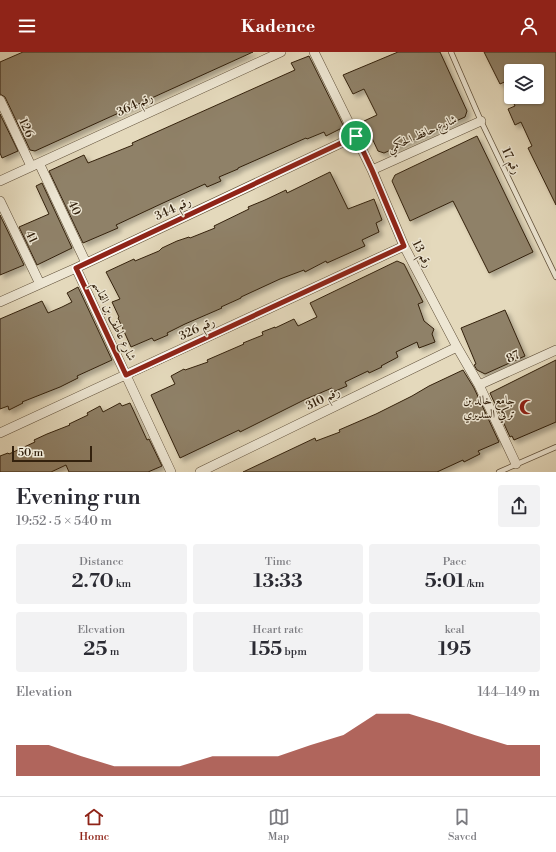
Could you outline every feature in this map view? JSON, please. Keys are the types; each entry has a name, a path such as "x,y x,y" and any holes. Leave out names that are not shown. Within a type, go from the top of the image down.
{"street":[{"name":"رقم 364","path":"0,181 281,52"},
{"name":"رقم 13","path":"314,52 372,170 404,246 457,347 479,385 516,464"},
{"name":"126","path":"0,100 35,164"},
{"name":"شارع حافظ الحكمي","path":"372,170 481,121"},
{"name":"رقم 344","path":"0,302 76,268 356,136"},
{"name":"40","path":"35,164 86,263"},
{"name":"41","path":"0,201 40,284"},
{"name":"رقم 326","path":"0,433 404,246"},
{"name":"شارع عاطف بن القاسم","path":"76,268 170,472"},
{"name":"رقم 310","path":"200,472 457,347"},
{"name":"87","path":"479,385 556,350"}],"lane":[{"name":"رقم 17","path":"451,52 481,121 556,277"},
{"path":"500,472 556,448"}],"building":[{"path":"23,52 253,52 35,151 30,150 5,97 0,94 0,62"},
{"path":"398,52 440,52 467,111 465,117 384,153 378,151 364,121 377,115 364,89 353,94 343,75"},
{"path":"484,52 556,52 556,205 528,148 532,146 521,122 515,125 508,109 515,106 514,104 544,104 544,64 504,64 504,82 500,84"},
{"path":"309,56 344,127 326,136 324,132 307,139 306,138 238,168 219,177 221,181 207,187 205,184 116,225 118,228 83,243 49,171 84,155 88,163 133,145 132,143 295,70 291,63"},
{"path":"0,114 18,151 2,158 0,153"},
{"path":"477,136 533,252 489,273 453,201 410,221 392,181 395,175"},
{"path":"330,172 348,209 374,199 382,220 376,223 379,232 362,240 365,246 327,263 326,261 305,272 304,270 280,279 167,333 168,335 154,341 152,338 131,347 112,302 120,299 106,272 134,259 135,261 159,251 177,241 190,238 215,228 214,226 249,209 248,207 286,190 287,193"},
{"path":"42,183 72,248 37,265 19,227 49,214 36,186"},
{"path":"0,215 24,265 0,275"},
{"path":"397,261 404,264 423,302 418,304 424,321 434,329 432,334 435,342 419,348 417,342 396,352 398,357 381,366 382,367 369,373 368,371 345,382 347,386 333,392 332,388 306,399 240,432 239,430 180,458 151,395 175,384 171,376 184,369 185,370 208,362 207,360 263,335 262,332 294,319 298,326 317,317 310,303"},
{"path":"78,287 112,360 77,376 78,378 60,387 22,402 23,403 9,410 8,406 0,409 0,319 42,301 48,313 72,302 67,293"},
{"path":"505,310 525,356 485,374 477,370 474,365 476,364 461,328"},
{"name":"جامع خالد بن تركي السديري","path":"556,360 556,422 514,440 512,436 510,437 490,393"},
{"path":"463,370 474,388 499,442 478,451 480,454 464,462 463,460 437,472 243,472 315,438 316,441 340,432 339,430 376,414"},
{"path":"120,403 122,406 130,403 147,440 149,439 162,466 148,472 69,472 66,465 51,472 0,472 0,456 9,454 35,442 34,440 70,425 69,424 88,415 87,413 100,406 103,412"}],"place":[{"name":"جامع خالد بن تركي السديري","path":"527,407"}],"route":[{"path":"356,136 404,246 126,375 76,268 356,136"}]}
